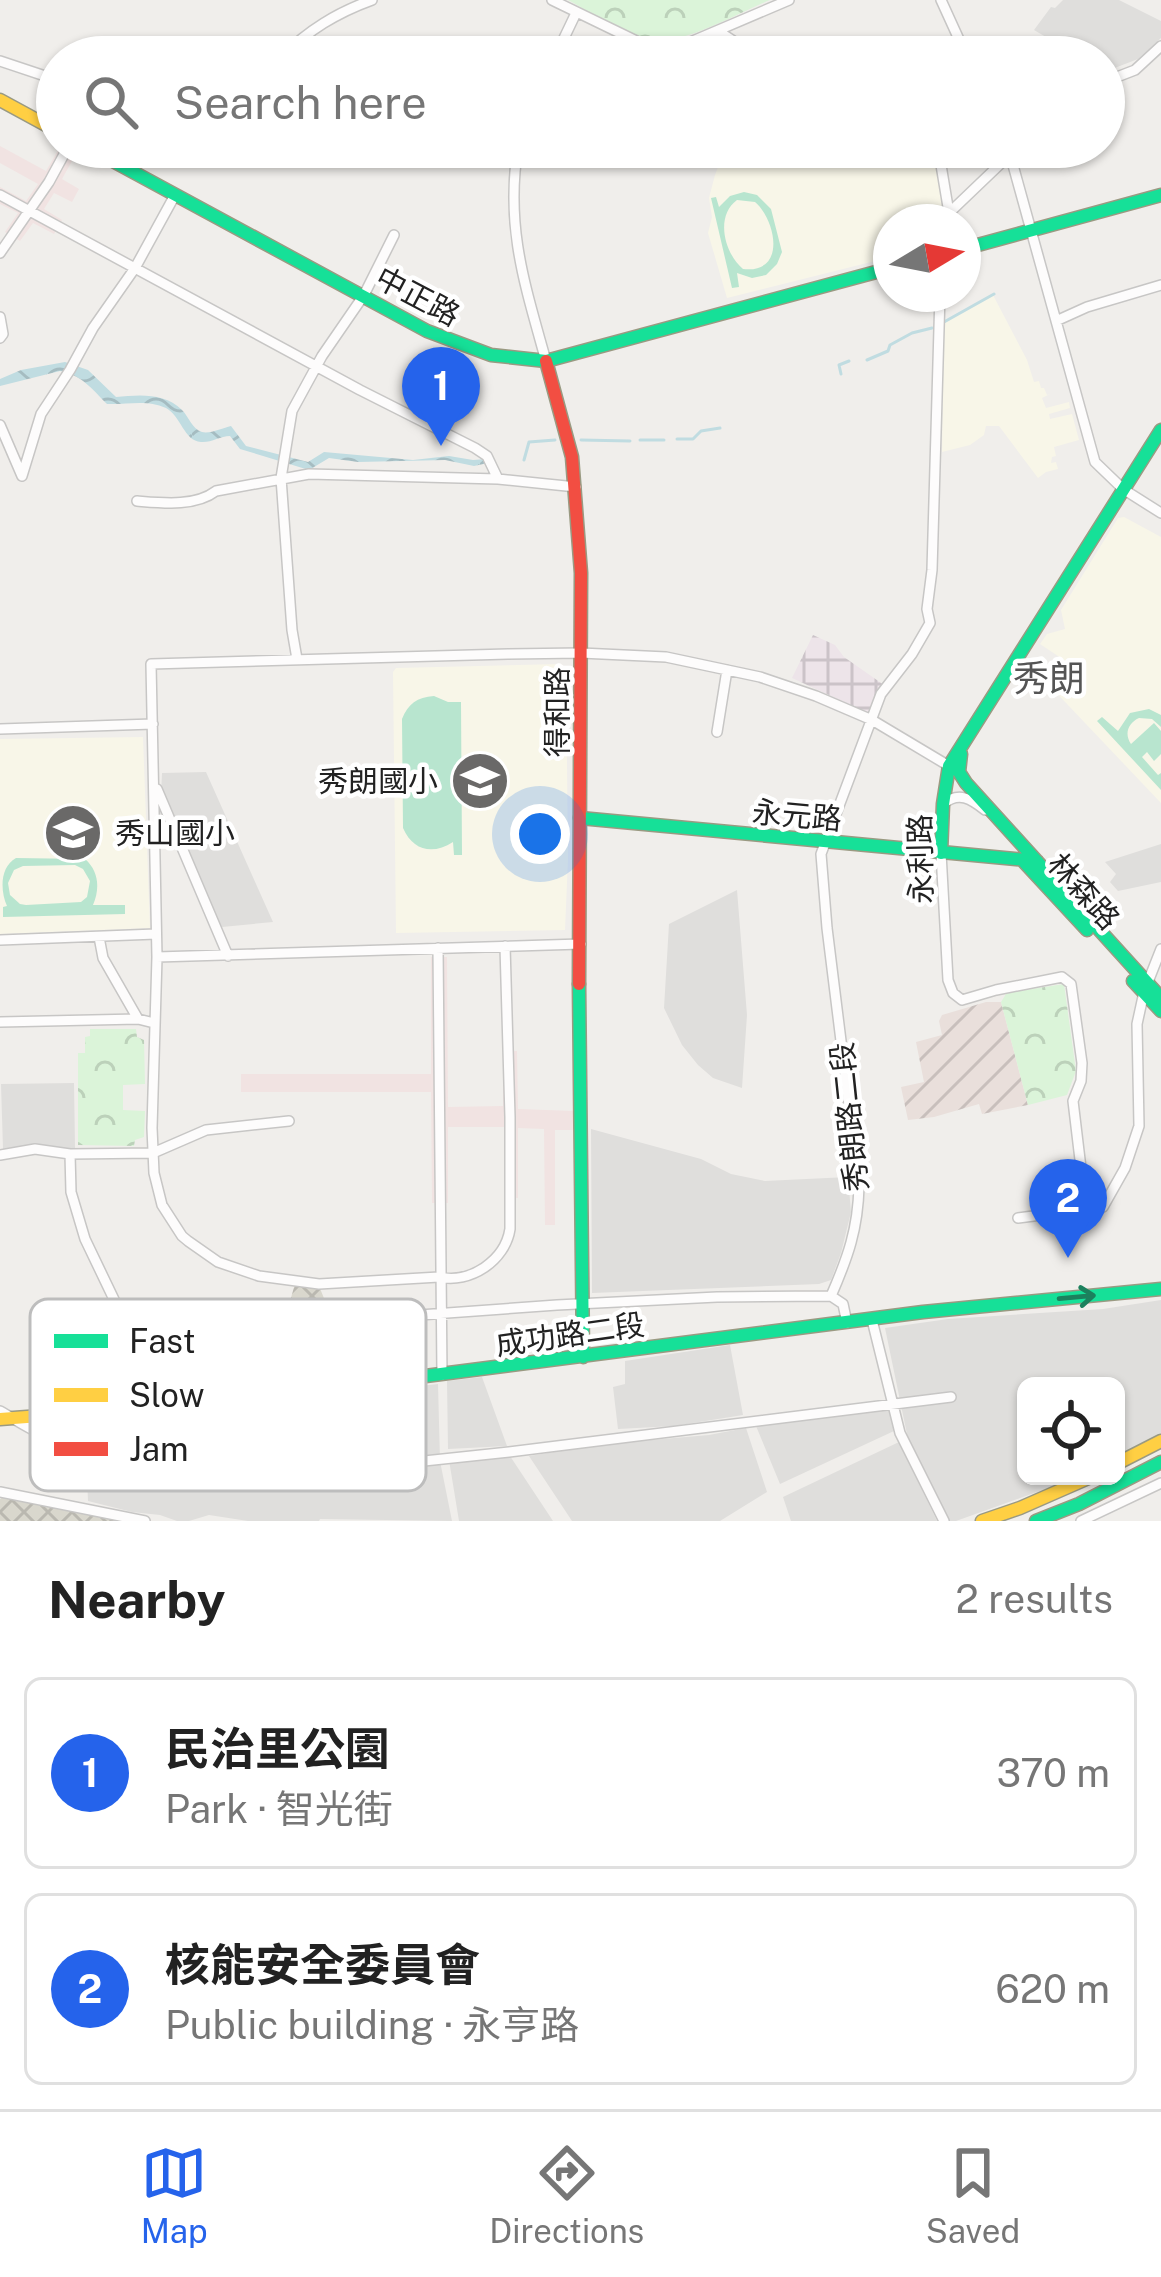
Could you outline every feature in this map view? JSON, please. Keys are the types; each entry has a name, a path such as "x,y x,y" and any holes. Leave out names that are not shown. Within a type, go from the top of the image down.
{"street":[{"path":"305,36 341,11 372,0"},
{"path":"552,0 632,36"},
{"path":"706,36 789,0"},
{"path":"941,0 957,36"},
{"path":"565,36 576,13"},
{"path":"718,31 726,36"},
{"path":"1125,74 1161,46"},
{"path":"0,62 36,73"},
{"path":"0,100 36,119"},
{"path":"0,254 55,168"},
{"name":"中正路","path":"126,168 428,331 490,355 546,361 873,273"},
{"name":"得和路","path":"516,168 517,253 565,426 576,488 581,653 583,1357"},
{"path":"941,168 946,204"},
{"path":"961,204 995,168"},
{"path":"1017,168 1095,462 1123,490 1161,513"},
{"path":"0,195 476,448 488,456 498,479"},
{"path":"0,425 22,476 41,414 135,268 175,195"},
{"path":"981,244 1161,195"},
{"path":"297,659 281,478 292,411 364,295 394,235"},
{"path":"1056,321 1161,284"},
{"name":"秀朗路二段","path":"831,1296 858,1222 859,1186 821,854 881,694 930,623 939,312"},
{"path":"0,317 0,338"},
{"name":"永利路","path":"1086,1210 1073,1101 1082,1063 1071,984 1062,977 962,1000 953,993 948,980 941,853 943,804 950,766 967,736 1161,430"},
{"path":"136,501 174,503 309,474 498,479 576,488"},
{"path":"505,946 508,1243 494,1260 474,1274 446,1280 319,1284 259,1276 207,1255 182,1236 165,1210 154,1173 157,957 151,664 581,653 666,657 779,682 872,720 950,766"},
{"path":"717,732 727,670"},
{"path":"0,729 153,724"},
{"name":"林森路","path":"967,736 958,772 1161,1011"},
{"path":"154,783 228,956"},
{"path":"943,804 965,797 1007,828 1014,859"},
{"name":"永元路","path":"580,818 1014,859"},
{"name":"林森路","path":"1014,859 1036,861"},
{"name":"林森路","path":"1014,859 1027,863 1146,988 1161,998"},
{"path":"0,940 156,934"},
{"path":"99,937 103,958 138,1019"},
{"path":"157,957 580,944"},
{"path":"438,948 442,1375"},
{"path":"1018,1218 1103,1207 1125,1168 1139,1126 1137,1024 1160,953"},
{"path":"0,1022 138,1019 154,1023"},
{"path":"5,1155 35,1149 70,1154 153,1153 191,1135 228,1126 289,1121"},
{"path":"70,1154 71,1192 85,1239 114,1299"},
{"name":"成功路二段","path":"426,1377 1161,1289"},
{"path":"426,1315 717,1297 831,1296 843,1304 847,1323"},
{"path":"872,1320 900,1433 944,1521"},
{"path":"426,1461 951,1397"},
{"path":"1125,1459 1161,1441"},
{"path":"1036,1521 1161,1462"},
{"path":"1081,1521 1161,1483"},
{"path":"982,1521 1072,1485"},
{"path":"0,1492 145,1521"}],"shaded area":[{"path":"1063,0 1119,0 1161,21 1161,38 1125,64 1125,36 1044,36 1034,30"},
{"path":"0,146 36,168 68,168 62,179 79,189 72,202 54,193 44,209 62,220 54,234 33,223 20,241 5,232 18,213 0,204 0,187 26,201 38,184 0,163"},
{"path":"718,168 937,168 944,204 873,204 873,262 727,298 708,233 709,198"},
{"path":"993,295 1034,382 1039,381 1050,394 1042,398 1046,408 1069,402 1070,408 1049,414 1050,419 1072,414 1079,440 1054,447 1056,456 1051,463 1056,462 1058,469 1038,478 999,426 986,426 984,435 970,445 942,452 944,323 963,312 981,312 981,302"},
{"path":"1118,518 1161,537 1161,803 1049,685 1064,660 1040,644 1047,634 1065,629 1061,610"},
{"path":"813,635 835,645 844,657 884,685 868,713 792,678"},
{"name":"秀朗國小","path":"561,664 566,668 565,930 396,933 393,672 396,668"},
{"name":"秀山國小","path":"143,737 150,928 0,934 0,739"},
{"path":"206,772 273,922 222,927 160,819 162,773"},
{"path":"1161,844 1161,882 1118,891 1110,882 1116,874 1105,862"},
{"path":"737,890 747,1015 742,1088 713,1078 698,1065 664,1008 669,924"},
{"path":"431,957 447,957 448,1107 503,1106 503,1051 517,1051 518,1109 574,1111 575,1130 555,1130 555,1225 545,1225 544,1129 518,1128 518,1198 504,1198 504,1127 448,1127 448,1203 432,1203 431,1092 241,1092 241,1074 431,1074"},
{"path":"1001,1002 1028,1105 982,1114 979,1104 908,1120 901,1087 924,1082 916,1042 942,1035 942,1015"},
{"path":"74,1083 75,1148 3,1149 1,1084"},
{"path":"591,1129 765,1181 848,1177 851,1212 831,1280 592,1293"},
{"path":"295,1284 319,1286 324,1299 291,1299"},
{"path":"1161,1300 1161,1439 1125,1458 1125,1377 1017,1377 1017,1485 1057,1485 956,1521 943,1521 908,1439 885,1328"},
{"path":"730,1345 743,1415 618,1429 613,1387 625,1384 625,1361"},
{"path":"482,1377 507,1446 448,1449 447,1381"},
{"path":"438,1384 440,1461 452,1521 248,1521 209,1515 177,1521 88,1501 88,1491 426,1491 426,1385"},
{"path":"890,1409 894,1431 780,1484 756,1426"},
{"path":"746,1428 767,1492 720,1521 572,1521 529,1456 709,1435"},
{"path":"899,1442 937,1521 791,1521 783,1497"},
{"path":"510,1456 553,1521 459,1521 449,1460"},
{"path":"3,1497 121,1521 0,1521"}],"green space":[{"path":"568,0 770,0 684,36 638,36"},
{"path":"757,195 771,209 782,252 766,275 752,278 737,273 739,287 732,288 711,198 716,197 719,207 730,196","holes":["737,200 755,202 772,232 772,255 757,268 743,269 727,244 724,225"]},
{"path":"434,696 461,702 462,855 454,855 453,842 431,849 418,846 403,828 402,719 414,702"},
{"path":"1149,709 1161,715 1161,727 1152,719 1139,718 1128,736 1131,744 1154,723 1161,731 1161,754 1154,761 1147,752 1142,757 1161,773 1161,790 1097,721 1102,717 1118,731 1130,713"},
{"path":"16,858 85,859 97,880 93,905 125,905 125,914 3,917 7,906 3,879","holes":["23,866 83,869 90,881 81,902 26,905 10,895 8,883 14,870"]},
{"path":"1064,984 1076,1071 1067,1095 1028,1105 1001,1002 1012,992"},
{"path":"90,1029 136,1029 137,1037 144,1040 145,1084 123,1085 123,1110 145,1111 144,1137 135,1140 134,1146 78,1145 78,1053 85,1053"}],"water":[{"path":"65,362 88,370 116,397 167,400 202,432 231,426 246,446 308,462 324,452 413,460 449,456 488,463 329,458 309,470 240,449 230,436 195,441 166,408 107,404 68,373 0,386 0,379 21,370"}],"waterway":[{"path":"944,322 994,294"},
{"path":"867,360 912,333 932,328"},
{"path":"841,374 839,365 849,361"},
{"path":"677,439 693,439 701,431 720,428"},
{"path":"524,460 529,442 555,440"},
{"path":"581,440 630,441"},
{"path":"640,440 664,440"}],"traffic: fast":[{"path":"126,168 427,331 491,355 546,361 873,273"},
{"path":"981,244 1161,195"},
{"path":"941,853 949,766 1161,430"},
{"path":"961,754 959,772 966,783 1161,998"},
{"path":"580,818 1037,861"},
{"path":"1024,862 1087,930"},
{"path":"1133,981 1161,1011"},
{"path":"579,984 583,1357"},
{"path":"426,1376 923,1312 1161,1289"},
{"path":"1036,1521 1161,1462"}],"traffic: slow":[{"path":"0,100 36,120"},
{"path":"0,1419 30,1417"},
{"path":"1125,1459 1161,1441"},
{"path":"982,1521 1072,1485"}],"traffic: jam":[{"path":"546,361 572,457 581,573 579,984"}],"place":[{"name":"民治里公園","path":"441,446"},
{"name":"秀朗國小","path":"480,781"},
{"name":"秀山國小","path":"73,833"},
{"name":"核能安全委員會","path":"1068,1258"}],"district":[{"name":"秀朗","path":"1049,678"}]}
